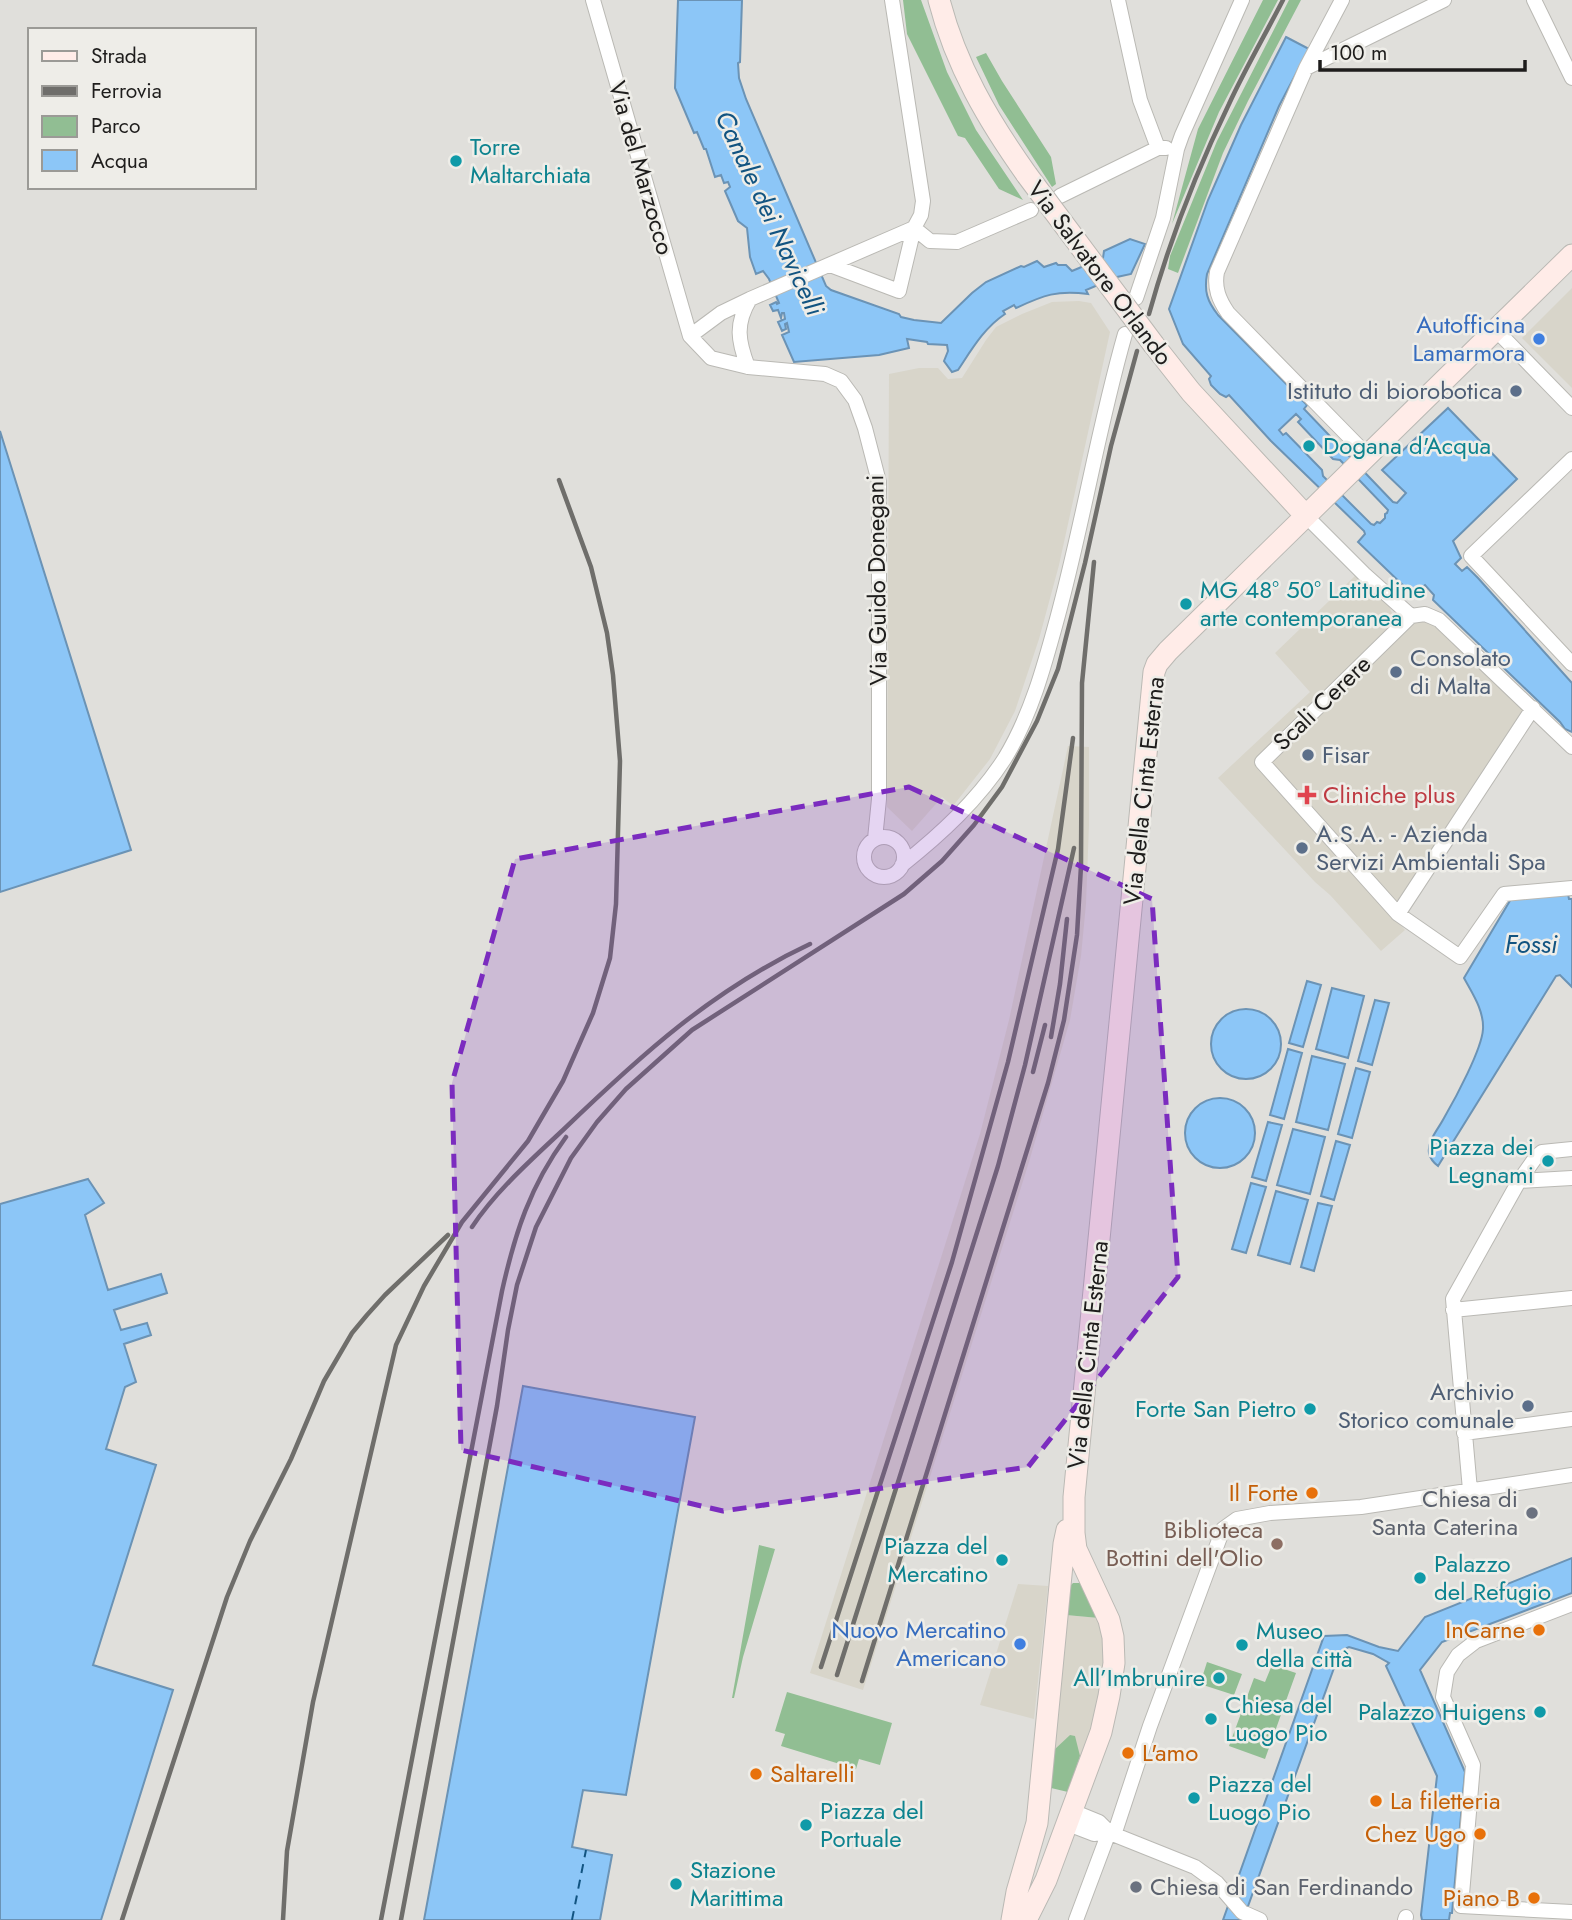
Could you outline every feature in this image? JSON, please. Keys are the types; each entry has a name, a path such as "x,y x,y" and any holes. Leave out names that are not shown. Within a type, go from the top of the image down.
{"main road":[{"name":"Via Salvatore Orlando","path":"939,0 955,50 972,89 1002,140 1166,362 1306,516"},
{"name":"Via della Cinta Esterna","path":"1012,1920 1017,1892 1037,1824 1064,1544 1074,1497 1154,672 1168,651 1572,255"},
{"name":"Via della Cinta Esterna","path":"1026,1920 1046,1880 1101,1732 1110,1696 1114,1663 1109,1620 1076,1549 1074,1497"},
{"path":"1060,1583 1070,1576 1081,1575 1090,1579"}],"street":[{"name":"Via del Marzocco","path":"593,0 690,336"},
{"path":"830,265 899,291 914,228 920,220 923,201 892,0"},
{"path":"1118,0 1140,100 1158,148"},
{"path":"1136,298 1163,218 1177,149 1242,0"},
{"path":"1342,0 1306,68 1217,272 1216,287 1221,303 1228,313 1367,455"},
{"path":"1306,68 1444,0"},
{"path":"1534,0 1572,78"},
{"path":"1060,196 1158,148 1177,149"},
{"path":"914,228 930,241 957,242 1031,210"},
{"path":"748,367 711,358 690,336 710,320 750,299 914,228"},
{"path":"748,367 740,345 739,328 741,315 750,299"},
{"path":"1496,330 1572,408"},
{"path":"937,835 926,839 897,841 886,837 875,839 866,848 864,862 872,873 885,877 891,875 937,835 968,807 1006,756 1031,706 1079,535 1108,395 1125,334"},
{"name":"Via Guido Donegani","path":"748,367 837,377 855,400 865,428 879,482 879,799 875,839"},
{"path":"1572,459 1471,556 1572,664"},
{"path":"1306,516 1364,574 1411,615 1424,614 1438,620 1572,747"},
{"name":"Scali Cerere","path":"1398,915 1262,762 1411,615"},
{"path":"1532,708 1398,915 1460,957 1504,894 1572,888"},
{"path":"897,841 904,852 902,865"},
{"path":"1470,1490 1453,1299 1519,1181 1542,1152 1572,1149"},
{"path":"1519,1181 1572,1178"},
{"path":"1453,1310 1572,1298"},
{"path":"1464,1433 1572,1419"},
{"path":"1076,1920 1111,1834 1223,1529 1237,1519 1270,1513 1361,1507 1572,1475"},
{"path":"1572,1604 1476,1641 1458,1655 1447,1672 1443,1697 1473,1765 1461,1906 1572,1912"},
{"path":"1070,1818 1094,1834 1111,1834 1195,1867 1217,1882 1242,1912 1254,1917"},
{"name":"Via della Cinta Esterna","path":"1034,1920 1046,1880"},
{"name":"Via della Cinta Esterna","path":"1006,1920 1017,1892"}],"highlighted area":[{"path":"909,787 1152,899 1178,1277 1028,1467 723,1511 461,1450 452,1083 515,859"}],"shaded area":[{"path":"1572,288 1572,388 1522,338"},
{"path":"1052,302 1091,303 1110,332 1059,565 1039,639 1015,711 990,759 953,806 942,797 912,831 887,807 889,374 919,368 938,368 948,379 962,378 996,327"},
{"path":"1356,575 1389,606 1396,623 1429,621 1529,715 1398,909 1328,845 1405,930 1381,951 1218,778 1310,692 1275,653"},
{"path":"1068,746 1089,747 1086,904 1081,956 1070,1020 1029,1162 863,1690 810,1673 980,1134 1009,1020"},
{"name":"Nuovo Mercatino Americano","path":"1018,1584 1048,1586 1034,1719 980,1705"},
{"path":"1064,1615 1100,1618 1106,1643 1104,1691 1080,1761 1051,1757"}],"green space":[{"path":"903,0 921,0 947,72 976,130 1023,200 999,189 965,138 958,136 907,34"},
{"path":"1263,0 1278,0 1219,112 1172,224 1198,129"},
{"path":"1289,0 1301,0 1223,153 1178,273 1168,269 1170,256 1217,141"},
{"path":"986,53 1051,157 1056,184 1052,187 999,105 976,57"},
{"path":"759,1545 775,1549 732,1698"},
{"path":"1073,1583 1083,1586 1099,1618 1066,1615 1069,1587"},
{"path":"1207,1662 1242,1674 1234,1695 1200,1684"},
{"path":"1272,1665 1296,1673 1265,1759 1229,1746 1254,1678 1265,1682"},
{"path":"787,1692 892,1723 880,1765 859,1759 856,1769 781,1746 785,1734 775,1731"},
{"path":"1070,1735 1075,1736 1080,1756 1068,1792 1051,1788 1054,1750"}],"water":[{"name":"Canale dei Navicelli","path":"678,0 742,0 739,78 826,286 831,290 901,317 941,323 986,282 1037,261 1044,267 1056,263 1066,265 1072,271 1103,258 1104,251 1130,239 1145,244 1131,274 1086,290 1088,294 1051,295 1016,308 1014,305 1003,311 1005,314 985,332 958,370 952,372 944,361 947,345 907,339 909,348 879,355 794,362 782,335 789,332 787,323 786,329 782,331 778,322 785,319 784,313 781,318 778,310 773,311 770,305 779,303 769,279 763,271 756,274 750,257 747,228 738,221 725,191 730,187 728,182 724,183 721,175 715,177 706,149 697,132 694,133 675,88"},
{"path":"1286,37 1309,49 1279,106 1207,274 1206,291 1211,305 1307,405 1304,409 1393,502 1397,503 1406,493 1382,470 1448,408 1517,479 1453,541 1461,558 1455,564 1462,571 1467,567 1478,578 1572,683 1572,732 1565,729 1433,600 1434,595 1425,585 1416,592 1410,592 1358,542 1365,534 1364,531 1271,441 1229,395 1226,397 1220,394 1211,385 1211,376 1183,344 1169,309 1208,200 1241,125","holes":["1296,414 1301,419 1298,422 1333,459 1340,460 1388,510 1380,523 1371,524 1323,476 1322,470 1286,433 1283,435 1279,430"]},
{"path":"0,431 131,850 0,892"},
{"name":"Fossi","path":"1568,894 1569,899 1572,899 1572,987 1560,975 1556,976 1438,1166 1430,1155 1430,1144 1467,1074 1483,1029 1480,1008 1464,978 1511,899"},
{"path":"1307,981 1321,985 1303,1047 1289,1043"},
{"path":"1332,988 1364,996 1348,1058 1316,1049"},
{"path":"1375,1000 1389,1003 1372,1065 1358,1061"},
{"path":"1246,1009 1265,1015 1275,1025 1281,1044 1275,1063 1265,1073 1246,1079 1227,1073 1217,1063 1211,1044 1217,1025 1227,1015"},
{"path":"1288,1049 1302,1053 1284,1119 1270,1115"},
{"path":"1312,1056 1345,1064 1328,1130 1296,1122"},
{"path":"1356,1068 1370,1072 1352,1138 1338,1134"},
{"path":"1220,1098 1239,1104 1249,1114 1255,1133 1249,1152 1239,1162 1220,1168 1201,1162 1191,1152 1185,1133 1191,1114 1201,1104"},
{"path":"1268,1122 1282,1125 1266,1181 1252,1177"},
{"path":"1293,1129 1325,1137 1310,1194 1277,1185"},
{"path":"1336,1141 1350,1145 1334,1200 1321,1196"},
{"path":"88,1179 104,1203 85,1215 108,1290 161,1274 167,1293 114,1310 121,1330 147,1323 151,1335 124,1344 136,1382 125,1387 106,1449 156,1465 93,1665 173,1690 101,1920 0,1920 0,1204"},
{"path":"1251,1183 1266,1187 1246,1253 1232,1249"},
{"path":"1276,1191 1308,1200 1290,1264 1258,1255"},
{"path":"1318,1203 1332,1206 1314,1271 1301,1267"},
{"path":"523,1386 695,1417 626,1795 583,1790 572,1847 612,1855 600,1920 424,1920"},
{"path":"1572,1558 1572,1593 1442,1642 1420,1670 1465,1772 1452,1913 1449,1920 1422,1920 1421,1915 1437,1776 1386,1666 1389,1663 1373,1654 1349,1647 1338,1657 1243,1920 1223,1920 1324,1636 1347,1635 1398,1651 1425,1617"}],"ferry route":[{"path":"572,1920 586,1850"}],"railway":[{"path":"1149,314 1174,234 1205,155 1283,0"},
{"path":"401,1920 497,1406 508,1330 517,1285 536,1227 571,1158 597,1122 626,1089 692,1030 904,894 942,861 974,825 1002,787 1037,721 1058,669 1111,446 1137,351"},
{"path":"283,1920 287,1851 313,1702 396,1345 424,1286 462,1222 528,1141 563,1081 593,1013 610,958 616,904 620,761 613,675 607,633 591,567 559,480"},
{"path":"862,1681 1048,1083 1064,1020 1077,935 1081,866 1082,683 1094,562"},
{"path":"821,1667 952,1262 1008,1062 1058,849 1073,738"},
{"path":"837,1675 998,1166 1025,1065 1074,848"},
{"path":"1051,1037 1067,919"},
{"path":"472,1227 514,1176 649,1051 741,982 810,944"},
{"path":"1033,1072 1045,1025"},
{"path":"381,1920 502,1291 525,1211 553,1155 566,1137"},
{"path":"122,1920 227,1597 324,1381 352,1333 367,1315 448,1235"}],"place":[{"name":"Torre Maltarchiata","path":"456,161"},
{"name":"Autofficina Lamarmora","path":"1539,339"},
{"name":"Istituto di biorobotica","path":"1516,391"},
{"name":"Dogana d'Acqua","path":"1309,446"},
{"name":"MG 48° 50° Latitudine arte contemporanea","path":"1186,604"},
{"name":"Consolato di Malta","path":"1396,672"},
{"name":"Fisar","path":"1308,755"},
{"name":"Cliniche plus","path":"1307,795"},
{"name":"A.S.A. - Azienda Servizi Ambientali Spa","path":"1302,848"},
{"name":"Piazza dei Legnami","path":"1548,1161"},
{"name":"Archivio Storico comunale","path":"1528,1406"},
{"name":"Forte San Pietro","path":"1310,1409"},
{"name":"Il Forte","path":"1312,1493"},
{"name":"Chiesa di Santa Caterina","path":"1532,1513"},
{"name":"Biblioteca Bottini dell'Olio","path":"1277,1544"},
{"name":"Piazza del Mercatino","path":"1002,1560"},
{"name":"Palazzo del Refugio","path":"1420,1578"},
{"name":"InCarne","path":"1539,1630"},
{"name":"Nuovo Mercatino Americano","path":"1020,1644"},
{"name":"Museo della città","path":"1242,1645"},
{"name":"All’Imbrunire","path":"1219,1678"},
{"name":"Palazzo Huigens","path":"1540,1712"},
{"name":"Chiesa del Luogo Pio","path":"1211,1719"},
{"name":"L'amo","path":"1128,1753"},
{"name":"Saltarelli","path":"756,1774"},
{"name":"Piazza del Luogo Pio","path":"1194,1798"},
{"name":"La filetteria","path":"1376,1801"},
{"name":"Piazza del Portuale","path":"806,1825"},
{"name":"Chez Ugo","path":"1480,1834"},
{"name":"Stazione Marittima","path":"676,1884"},
{"name":"Chiesa di San Ferdinando","path":"1136,1887"},
{"name":"Piano B","path":"1534,1898"}]}
